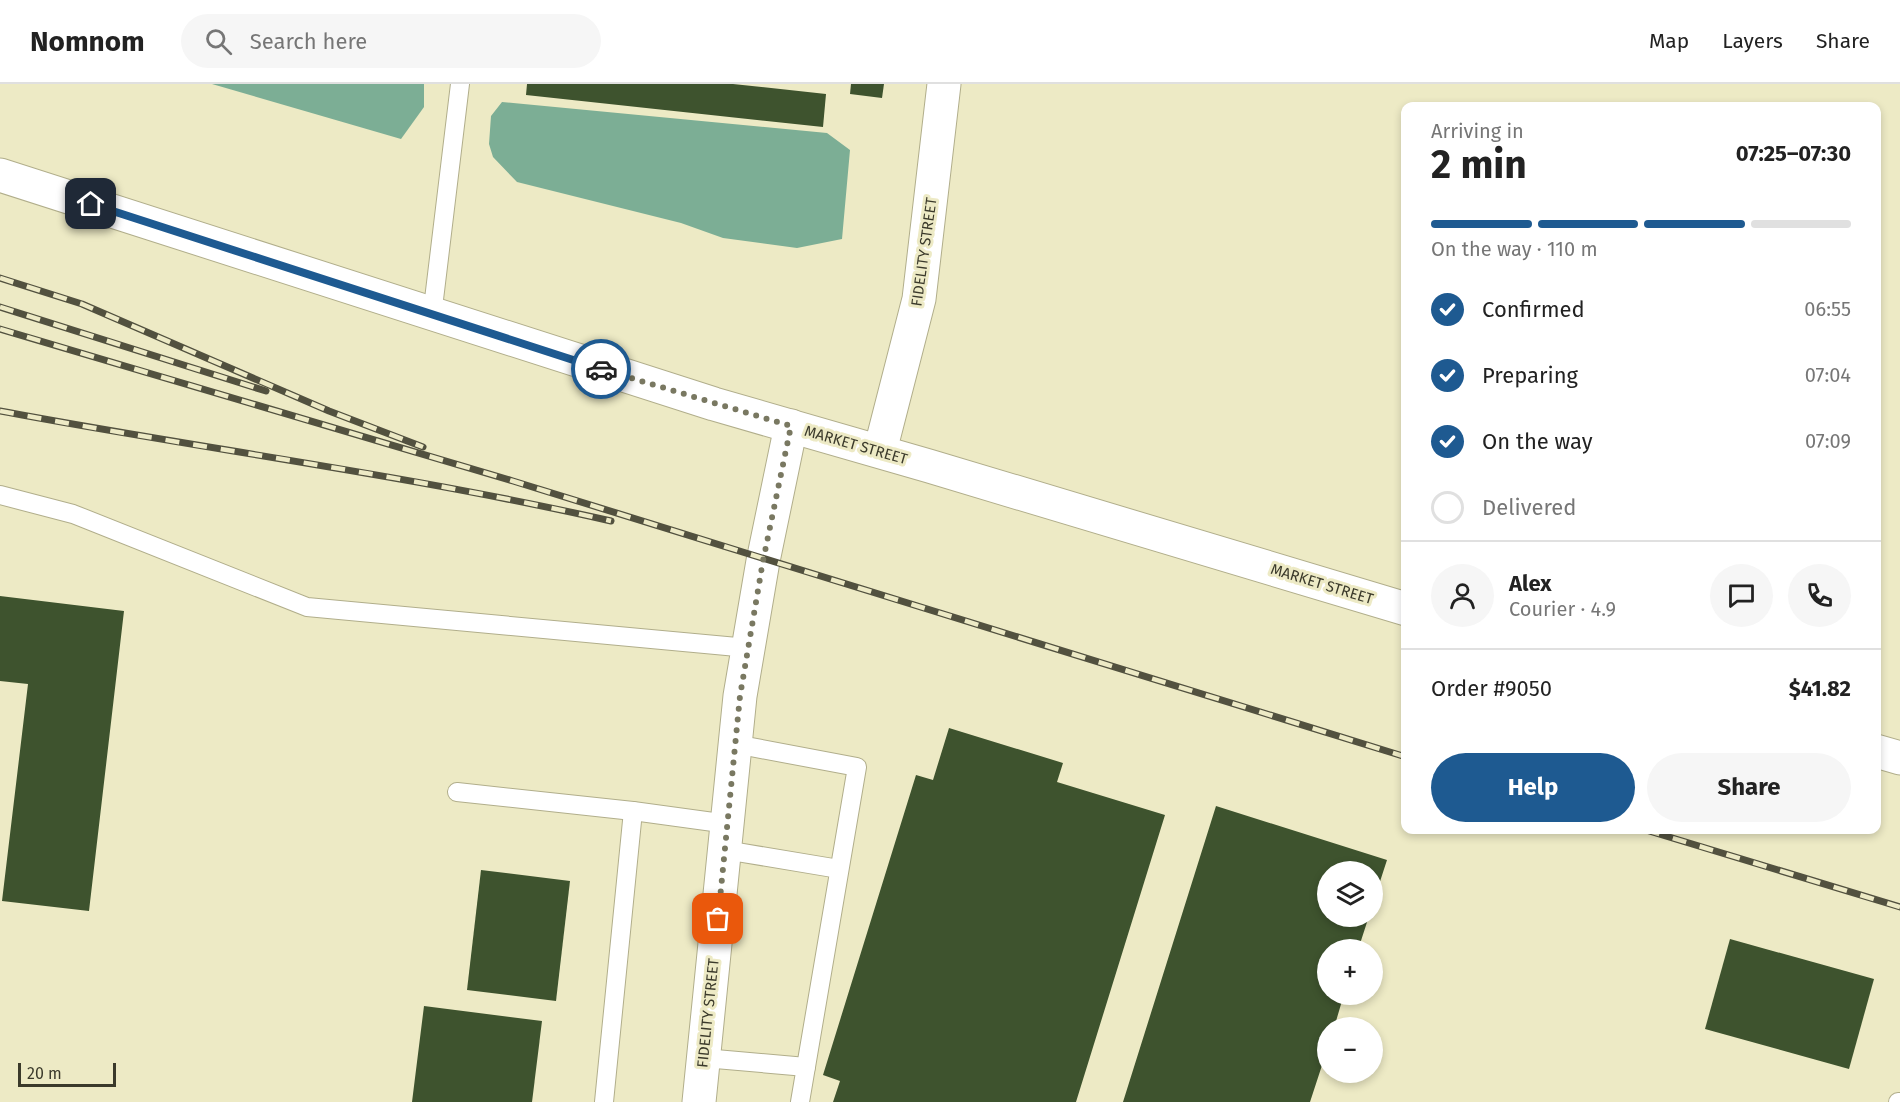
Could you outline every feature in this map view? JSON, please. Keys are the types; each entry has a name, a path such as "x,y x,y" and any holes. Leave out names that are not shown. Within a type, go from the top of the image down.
{"main road":[{"name":"FIDELITY STREET","path":"880,452 919,299 944,84"},
{"name":"MARKET STREET","path":"0,175 432,316 791,426 1401,608"},
{"name":"FIDELITY STREET","path":"699,1102 735,744 748,648 763,561 791,426"},
{"path":"1881,753 1900,759"}],"lane":[{"path":"432,316 460,84"},
{"path":"0,495 73,514 308,607 748,648"},
{"path":"735,744 857,767 800,1102"},
{"path":"457,792 633,811 839,869"},
{"path":"604,1102 633,811"},
{"path":"704,1058 806,1066"}],"shaded area":[{"path":"212,84 424,84 424,107 401,139"},
{"path":"502,102 827,133 850,150 842,239 797,248 723,238 681,223 517,182 493,157 489,144 491,116"}],"building":[{"path":"527,84 733,84 826,94 823,127 526,95"},
{"path":"851,84 884,84 882,98 850,94"},
{"path":"0,596 124,611 89,911 2,901 28,684 0,681"},
{"path":"949,728 1063,763 1057,782 1165,815 1076,1102 833,1102 840,1081 823,1075 916,775 933,780"},
{"path":"1216,806 1387,860 1383,872 1383,861 1317,861 1317,927 1365,927 1362,939 1317,939 1317,1005 1341,1005 1337,1017 1317,1017 1317,1081 1310,1102 1123,1102"},
{"path":"481,870 570,881 556,1001 467,990"},
{"path":"1730,939 1874,979 1849,1069 1705,1029"},
{"path":"424,1006 542,1021 532,1102 412,1102"}],"railway":[{"path":"0,278 82,304 329,411 423,447"},
{"path":"0,307 266,391"},
{"path":"0,329 513,481 1401,755"},
{"path":"0,411 382,476 611,521"},
{"path":"1659,834 1900,907"}],"way so far":[{"path":"601,369 791,426 763,561 740,696 718,919"}],"route":[{"path":"91,204 601,369"}]}
